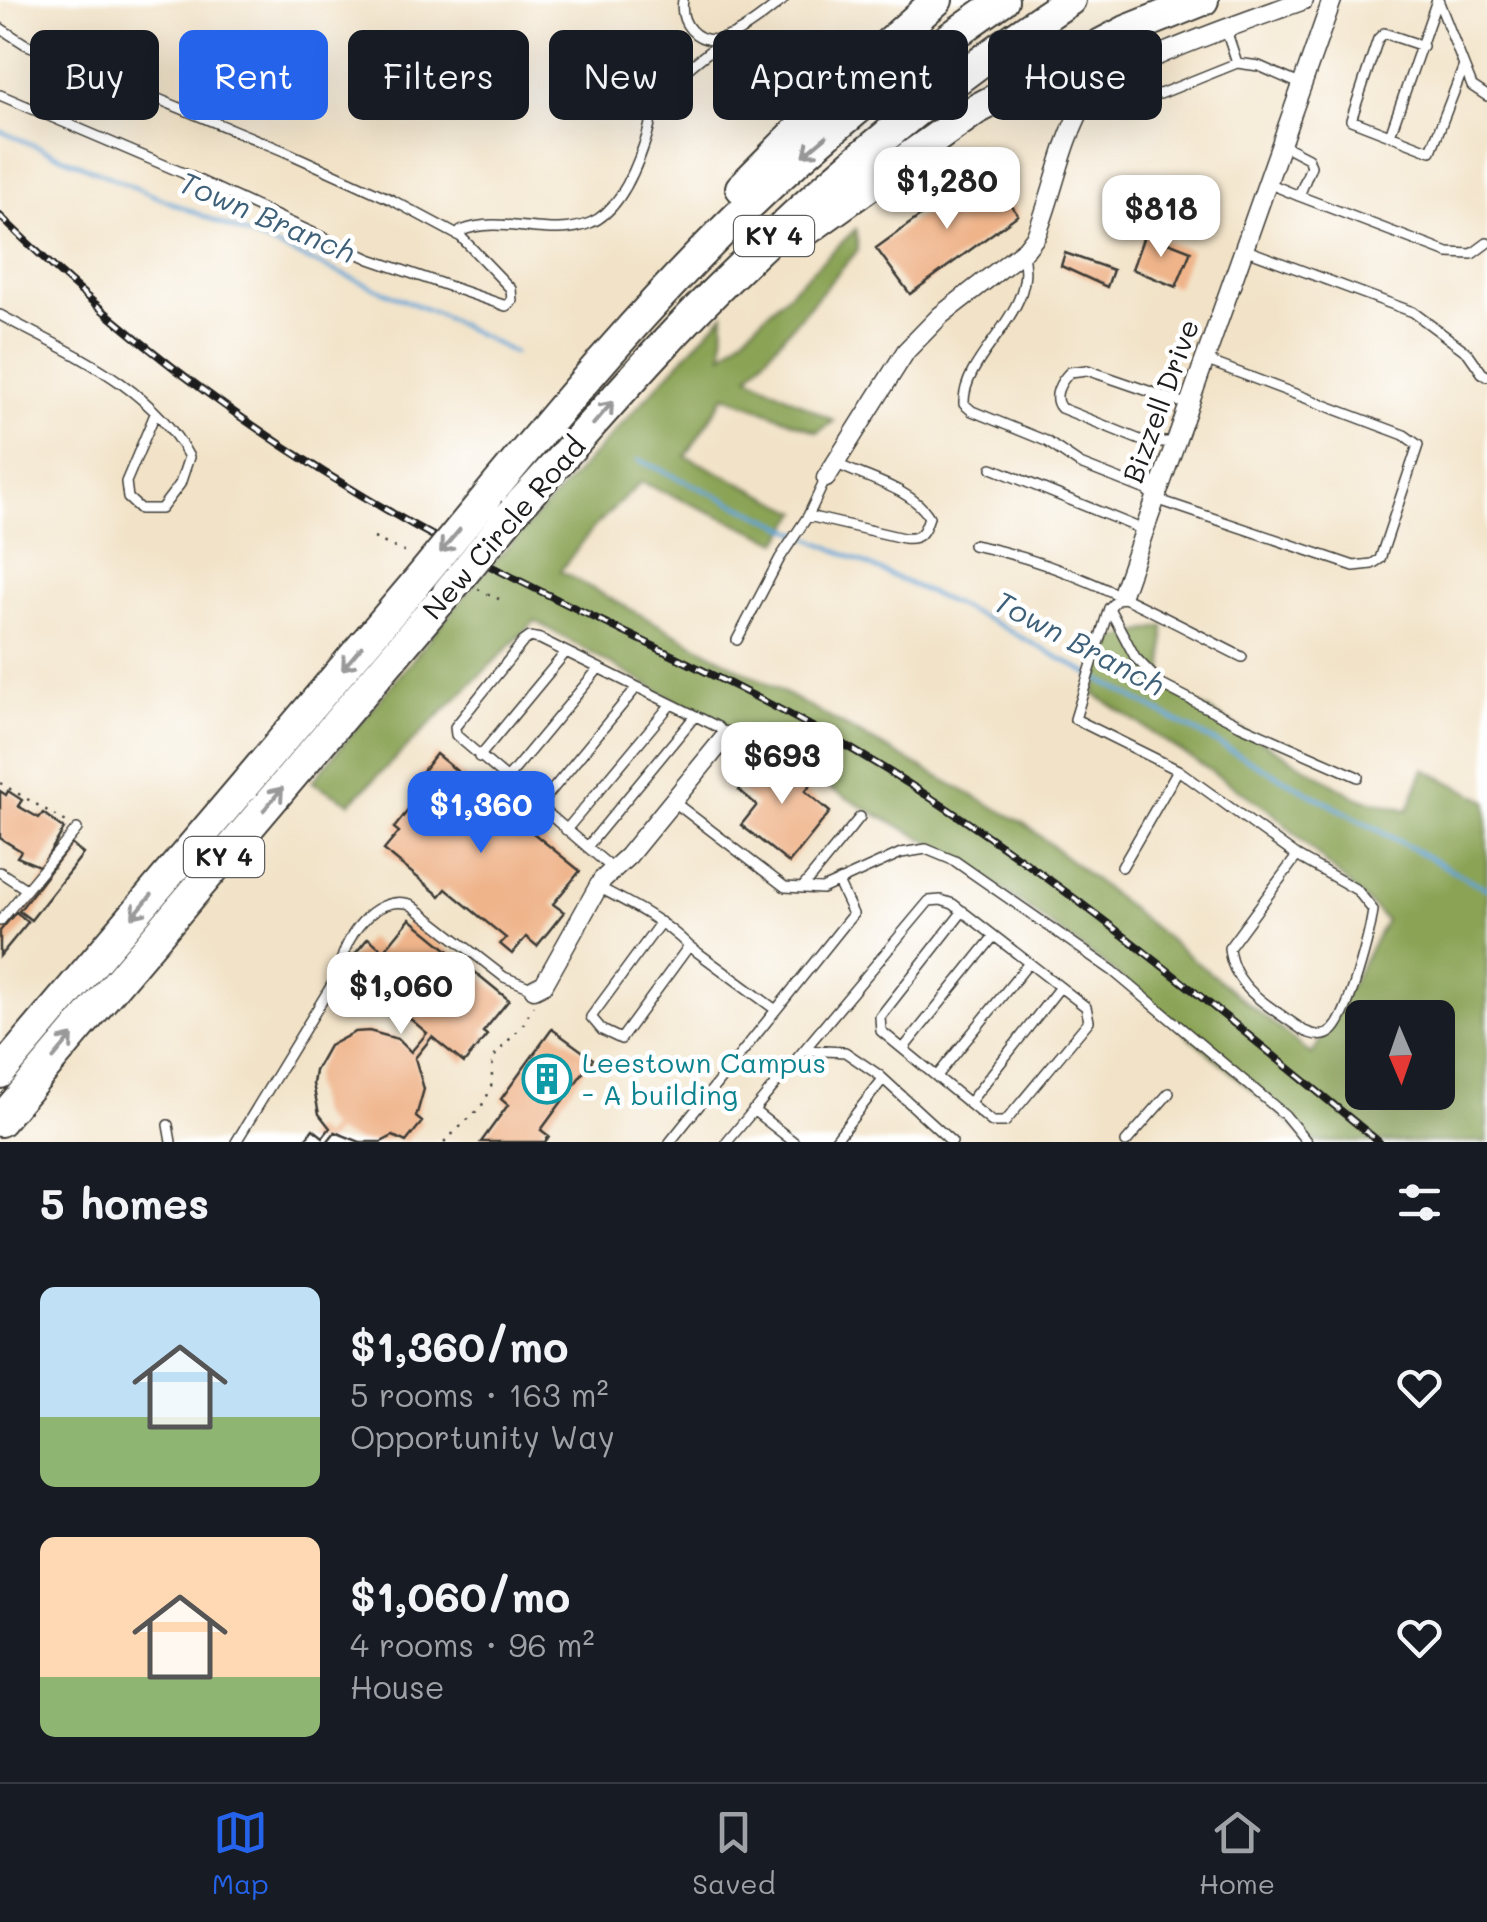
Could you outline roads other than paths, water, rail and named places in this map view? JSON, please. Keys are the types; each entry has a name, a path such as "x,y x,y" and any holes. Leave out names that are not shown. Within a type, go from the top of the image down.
{"highway":[{"path":"673,282 694,239 706,224 850,78 937,0"},
{"name":"New Circle Road","path":"0,1073 673,282 807,152 1003,0"},
{"name":"New Circle Road","path":"0,1121 514,512 733,273 897,127 1070,0"},
{"path":"733,273 788,244 975,110 1126,31 1203,0"}],"street":[{"path":"1162,55 1304,0"},
{"name":"Bizzell Drive","path":"1116,601 1156,499 1332,0"},
{"path":"830,470 906,350 941,314 1036,236 1079,120"},
{"path":"534,989 544,984 598,887 726,736"}],"lane":[{"path":"682,0 687,26 698,36 713,40"},
{"path":"737,30 782,0"},
{"path":"1390,135 1437,0"},
{"path":"1437,0 1472,86 1487,96"},
{"path":"0,28 25,44 302,159 433,220 461,237 506,280 511,289 510,304 474,297 370,259 0,95"},
{"path":"1226,30 1237,63"},
{"path":"1423,46 1384,33 1378,39 1351,120 1432,151 1464,66"},
{"path":"461,237 462,231 490,224 559,230 596,221 616,201 632,176 661,98 713,48"},
{"path":"1162,93 1237,63 1258,66 1302,86"},
{"path":"1281,144 1308,158 1311,166 1299,196"},
{"path":"1268,183 1448,253 1472,254 1487,243"},
{"path":"1244,249 1413,312 1468,353 1487,376"},
{"path":"1021,252 1027,279 1000,335 970,376 964,404 972,411 1046,441 1080,464 1146,490 1156,499 1354,566 1380,559 1418,451 1412,440 1205,360"},
{"path":"0,316 121,381 155,414 179,438 189,457 180,484 161,509 140,509 128,498 126,482 155,414"},
{"path":"1176,442 1146,442 1080,416 1061,408 1056,394 1070,372 1087,370 1189,405"},
{"path":"992,468 1144,530"},
{"path":"737,640 830,470 908,496 923,506 929,517 924,532 914,540 808,516"},
{"path":"973,546 1016,554 1242,658"},
{"path":"1116,601 1075,719 1178,770 1297,856 1357,890 1372,910 1370,934 1342,1014 1333,1030 1324,1035 1315,1036 1304,1030 1243,986 1230,964 1228,948 1297,856"},
{"path":"1116,601 1135,657 1162,685 1240,725 1358,777"},
{"path":"614,870 460,742 455,727 523,642 540,639 718,727 726,736"},
{"path":"478,757 566,652"},
{"path":"506,780 599,668"},
{"path":"538,806 637,687"},
{"path":"566,830 671,704"},
{"path":"587,847 695,716"},
{"path":"1122,867 1178,770"},
{"path":"673,801 785,887 822,889 901,853 926,849 955,860 1112,971 1285,1116 1306,1142"},
{"path":"802,888 860,817"},
{"path":"0,920 76,829"},
{"path":"0,872 26,889"},
{"path":"670,1142 853,914 838,882"},
{"path":"598,887 661,922 776,1010"},
{"path":"727,1142 929,901 941,900 962,911 1086,1008 1089,1021 1006,1122 992,1122 881,1031 880,1017 962,911"},
{"path":"236,1142 340,972 340,955 352,934 381,905 399,901 410,904 504,977 534,989"},
{"path":"661,922 592,1017 602,1030 621,1039 689,946"},
{"path":"903,1049 994,936"},
{"path":"936,1076 1029,963"},
{"path":"969,1103 1060,987"},
{"path":"804,1050 845,1052 883,1079 952,1142"},
{"path":"834,1142 883,1079"},
{"path":"1126,1142 1169,1093"},
{"path":"754,1110 794,1142"},
{"path":"168,1125 171,1142"}],"waterway":[{"name":"Town Branch","path":"0,131 440,315 514,353"},
{"name":"Town Branch","path":"639,460 993,622 1487,889"}],"railway":[{"path":"0,216 145,346 303,459 415,526 801,721 925,794 1124,936 1379,1142"}],"place":[{"name":"Leestown Campus - A building","path":"547,1079"}]}
